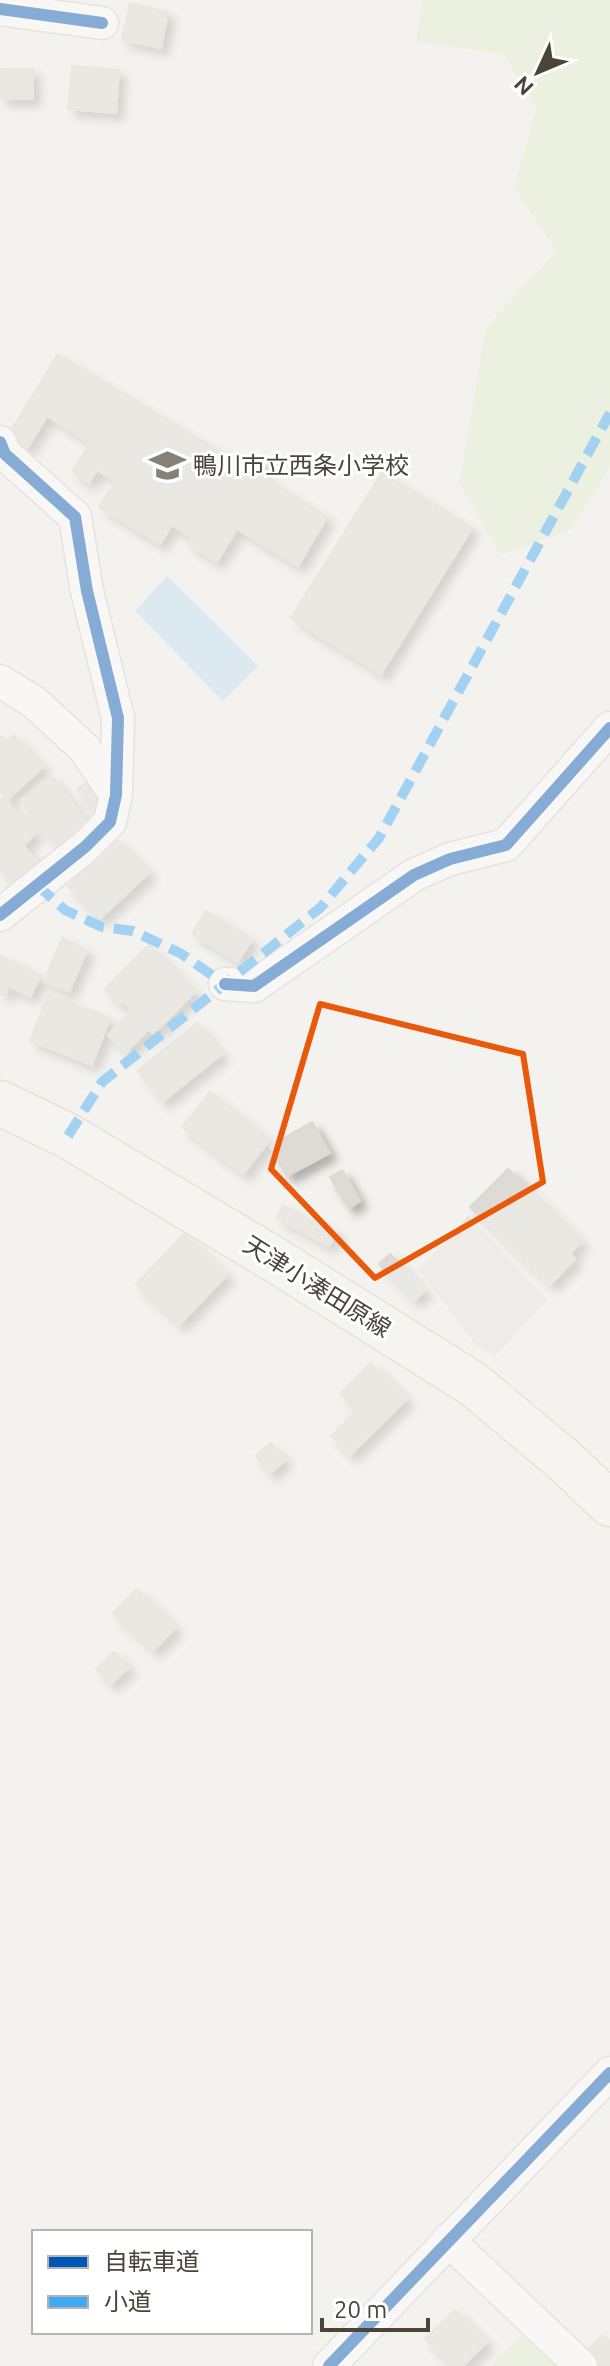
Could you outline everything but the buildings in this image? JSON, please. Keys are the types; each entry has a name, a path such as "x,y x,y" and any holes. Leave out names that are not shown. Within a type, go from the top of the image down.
{"main road":[{"name":"天津小湊田原線","path":"0,1103 68,1136 277,1261 473,1384 565,1461 610,1504"}],"street":[{"path":"0,9 102,23"},
{"path":"0,442 5,454 75,517 87,591 118,718 116,795 110,822 85,847 0,915"},
{"path":"0,681 34,702 84,748 116,795"},
{"path":"225,984 254,986 414,875 450,859 506,845 610,728"},
{"path":"329,2366 610,2073"},
{"path":"448,2240 581,2366"}],"highlighted area":[{"path":"320,1004 523,1054 543,1182 375,1278 271,1169"}],"green space":[{"path":"423,0 610,0 610,467 570,530 501,555 459,483 486,327 557,252 514,188 536,109 504,54 416,42"},
{"path":"522,2334 557,2366 491,2366"}],"shaded area":[{"path":"468,1216 547,1299 495,1357 475,1344 419,1269"}],"water":[{"path":"167,576 258,666 223,701 135,611"}],"marked path":[{"path":"68,1136 102,1082 321,907 379,838 610,413"},
{"path":"37,885 65,910 102,927 133,931 180,953 225,984"}],"cycle path":[{"path":"0,9 102,23"},
{"path":"0,442 5,454 75,517 87,591 118,718 116,795 110,822 85,847 0,915"},
{"path":"225,984 254,986 414,875 450,859 506,845 610,728"},
{"path":"329,2366 610,2073"}],"place":[{"name":"鴨川市立西条小学校","path":"167,466"}]}
